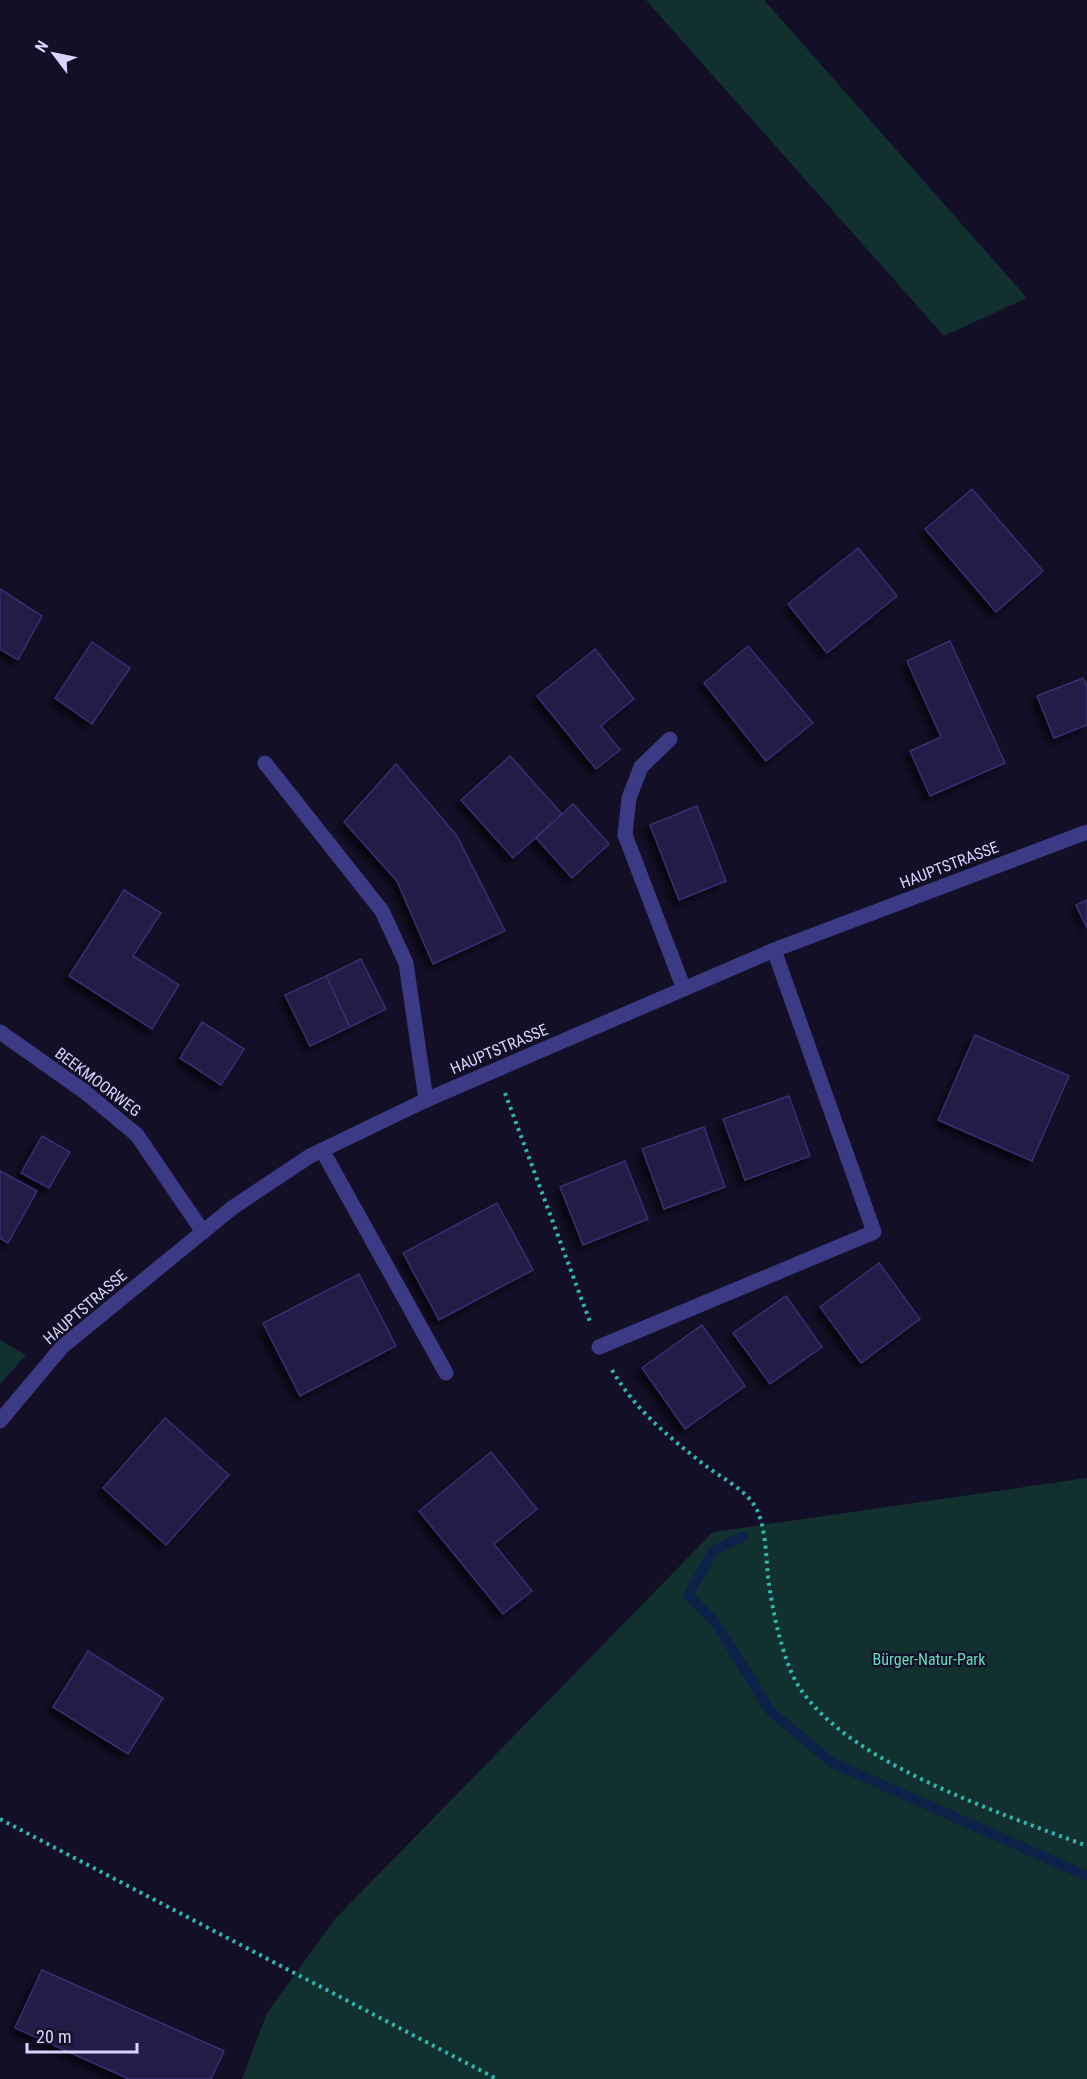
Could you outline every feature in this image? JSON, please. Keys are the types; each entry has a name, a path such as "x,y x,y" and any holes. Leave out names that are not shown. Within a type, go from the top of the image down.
{"street":[{"path":"670,739 641,767 629,798 625,835 684,988"},
{"path":"265,763 382,911 406,963 426,1100"},
{"name":"HAUPTSTRASSE","path":"0,1422 63,1347 232,1208 322,1150 426,1100 774,950 1087,832"},
{"path":"599,1347 874,1232 774,950"},
{"name":"BEEKMOORWEG","path":"0,1032 85,1092 137,1134 203,1232"},
{"path":"322,1150 446,1373"}],"path":[{"path":"496,1070 599,1347 619,1382 643,1413 680,1446 742,1493 757,1509 779,1633 790,1671 810,1703 853,1740 893,1765 1087,1846"},
{"path":"0,1819 496,2079"}],"green space":[{"path":"646,0 764,0 1027,298 944,336"},
{"path":"0,1340 26,1355 0,1384"},
{"name":"Bürger-Natur-Park","path":"1087,1478 1087,2079 242,2079 267,2013 335,1919 713,1532"}],"building":[{"path":"972,489 1043,571 996,612 925,529"},
{"path":"858,548 897,596 827,653 788,604"},
{"path":"0,589 42,616 18,660 0,649"},
{"path":"950,641 1005,763 930,796 910,751 941,737 907,661"},
{"path":"92,642 130,668 92,724 55,698"},
{"path":"748,646 813,723 766,761 704,683"},
{"path":"595,649 634,699 601,726 620,750 596,769 537,696"},
{"path":"1083,678 1087,687 1087,725 1054,738 1037,696"},
{"path":"510,756 562,814 513,858 461,800"},
{"path":"396,764 457,836 505,931 433,964 397,881 344,822"},
{"path":"573,804 609,844 572,878 536,838"},
{"path":"697,806 726,881 679,900 650,825"},
{"path":"124,890 161,913 133,956 179,985 152,1029 69,976"},
{"path":"1087,900 1087,928 1076,905"},
{"path":"361,959 386,1009 350,1027 326,976"},
{"path":"326,976 350,1027 310,1046 285,995"},
{"path":"202,1022 244,1049 221,1085 180,1058"},
{"path":"975,1035 1069,1076 1032,1161 938,1120"},
{"path":"789,1096 810,1156 745,1180 723,1119"},
{"path":"704,1127 725,1187 664,1209 642,1149"},
{"path":"42,1136 70,1152 49,1188 21,1173"},
{"path":"625,1161 648,1219 583,1245 560,1187"},
{"path":"0,1171 37,1191 8,1243 0,1238"},
{"path":"497,1203 533,1270 439,1320 403,1253"},
{"path":"879,1263 920,1319 861,1363 820,1307"},
{"path":"359,1274 396,1346 300,1396 263,1323"},
{"path":"786,1296 822,1347 770,1384 733,1333"},
{"path":"702,1325 745,1386 685,1429 642,1368"},
{"path":"165,1418 229,1475 166,1545 103,1488"},
{"path":"491,1452 537,1509 494,1544 532,1591 503,1614 419,1511"},
{"path":"88,1651 163,1698 128,1754 53,1707"},
{"path":"42,1970 224,2051 211,2079 129,2079 15,2028"}],"waterway":[{"path":"743,1537 714,1550 688,1595 716,1623 771,1712 833,1763 1087,1876"}]}
